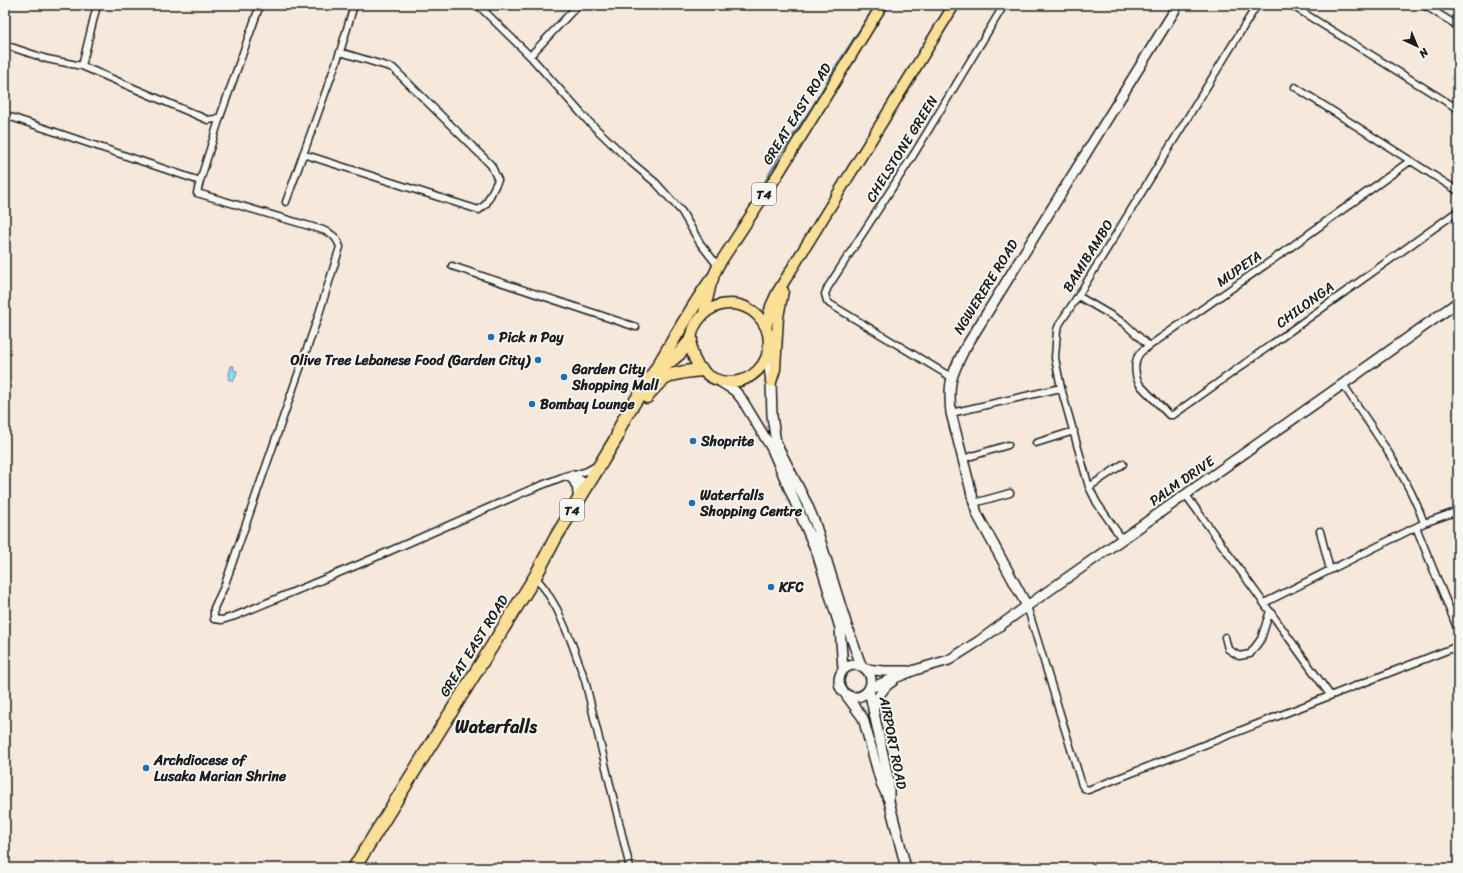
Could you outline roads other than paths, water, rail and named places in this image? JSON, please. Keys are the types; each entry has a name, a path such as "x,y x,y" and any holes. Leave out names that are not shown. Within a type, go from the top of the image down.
{"highway":[{"name":"GREAT EAST ROAD","path":"617,437 620,427 684,321 712,279"},
{"name":"GREAT EAST ROAD","path":"648,382 683,350 691,340"},
{"name":"GREAT EAST ROAD","path":"354,868 535,577 578,501 617,437 629,425 657,384 674,373 702,370"}],"main road":[{"name":"GREAT EAST ROAD","path":"712,279 718,266 778,174 882,5"},
{"path":"766,328 771,306 784,281 954,5"},
{"name":"T4","path":"704,312 712,279"},
{"path":"771,382 775,369 778,317 784,281"},
{"path":"731,304 745,308 757,316 766,328 768,336 767,353 762,364 754,374 743,380 731,382 719,381 702,370 693,356 691,340 692,330 697,320 704,312 717,306 731,304"}],"street":[{"path":"82,66 96,5"},
{"path":"260,5 220,116 197,193 323,230 334,235 338,239 340,247 318,317 224,588 214,608 214,619 222,620 242,613 360,564 527,490 587,471 601,462"},
{"path":"286,202 340,52 354,5"},
{"path":"478,5 530,56 587,120 632,163 656,183 682,212 700,243 718,266"},
{"path":"530,56 578,5"},
{"name":"CHELSTONE GREEN","path":"951,377 830,304 825,297 825,292 914,154 1004,5"},
{"name":"NGWERERE ROAD","path":"1027,606 981,524 974,503 951,413 951,377 964,350 1178,5"},
{"name":"BAMIBAMBO","path":"1122,540 1100,507 1090,487 1061,388 1056,358 1057,330 1257,5"},
{"path":"1291,5 1458,109"},
{"path":"1424,5 1458,26"},
{"path":"5,45 47,59 82,66 208,120 215,119 220,116"},
{"path":"303,154 479,210 486,204 498,180 491,165 393,68 340,52"},
{"path":"1295,86 1458,191"},
{"path":"5,115 200,181"},
{"name":"MUPETA","path":"1167,413 1138,382 1135,364 1138,355 1288,250 1410,161"},
{"name":"CHILONGA","path":"1167,413 1169,415 1173,415 1458,211"},
{"path":"452,266 636,327"},
{"path":"1078,296 1124,323 1149,346"},
{"name":"PALM DRIVE","path":"869,689 915,670 949,660 980,641 1027,606 1458,302"},
{"path":"767,353 771,382 772,416 776,443 815,523 847,626 864,667 871,679 869,689 864,695 857,697 846,695 841,688 839,681 840,675 844,669 850,665 864,667"},
{"path":"719,381 735,391 741,398 772,448 817,553 840,628 844,669"},
{"path":"1343,384 1397,465 1424,523"},
{"path":"951,413 1061,388"},
{"path":"1036,443 1074,431"},
{"path":"962,459 1008,445"},
{"path":"1090,487 1123,464"},
{"path":"571,476 587,486"},
{"path":"571,476 576,488 578,501"},
{"path":"974,503 1010,493"},
{"path":"1186,495 1330,695"},
{"path":"1264,603 1424,523 1458,511"},
{"path":"1416,527 1458,630"},
{"path":"1320,532 1330,570"},
{"path":"535,577 545,588 557,610 571,641 585,680 630,868"},
{"path":"1027,606 1082,785 1088,790 1458,646"},
{"path":"1224,637 1228,649 1239,656 1250,654 1261,639 1271,612"},
{"name":"PALM DRIVE","path":"864,667 893,671 915,670"},
{"name":"PALM DRIVE","path":"873,710 879,695 889,683 903,675"},
{"name":"AIRPORT ROAD","path":"869,689 889,782 889,801"},
{"name":"AIRPORT ROAD","path":"846,695 863,718 867,729 881,784 889,801 906,868"}],"water":[{"path":"231,366 234,366 233,370 237,371 234,381 228,379"}],"waterway":[{"path":"752,205 781,153 813,106 834,69 876,5"}],"place":[{"name":"Pick n Pay","path":"491,337"},
{"name":"Olive Tree Lebanese Food (Garden City)","path":"538,360"},
{"name":"Garden City Shopping Mall","path":"564,377"},
{"name":"Bombay Lounge","path":"532,404"},
{"name":"Shoprite","path":"693,441"},
{"name":"Waterfalls Shopping Centre","path":"692,503"},
{"name":"KFC","path":"771,587"},
{"name":"Archdiocese of Lusaka Marian Shrine","path":"146,768"}],"district":[{"name":"Waterfalls","path":"496,727"}]}
